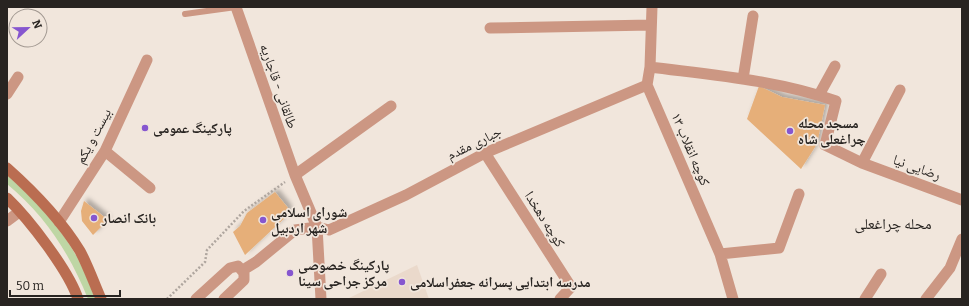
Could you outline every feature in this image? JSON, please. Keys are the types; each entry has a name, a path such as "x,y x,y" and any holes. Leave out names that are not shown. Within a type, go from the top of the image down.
{"main road":[{"path":"7,168 59,222 80,252 101,299"},
{"path":"7,198 58,261 78,299"}],"street":[{"name":"طالقانی - قاجاریه","path":"236,7 294,175 317,227 320,299"},
{"path":"647,86 650,68 652,7"},
{"path":"743,79 753,16"},
{"path":"490,28 651,25"},
{"name":"بیست و یکم","path":"59,222 106,151 147,60"},
{"path":"819,95 835,66"},
{"name":"رضایی نیا","path":"650,68 743,79 819,95 836,101 825,145 862,163 962,200"},
{"path":"7,94 18,77"},
{"name":"جباری مقدم","path":"243,270 256,262 295,230 317,227 329,230 406,195 485,153 647,86"},
{"name":"کوچه انقلاب ۱۳","path":"647,86 720,254 733,299"},
{"path":"862,163 900,90"},
{"path":"294,175 391,106"},
{"path":"106,151 150,188"},
{"name":"کوچه دهخدا","path":"485,153 571,288 560,299"},
{"path":"720,254 779,248 799,194"},
{"path":"7,221 19,212"},
{"path":"926,299 950,268 962,239"},
{"path":"196,299 230,268 238,266 243,270 244,280 224,299"},
{"path":"865,299 881,274"}],"lane":[{"path":"185,14 236,7"}],"path":[{"path":"166,299 205,262 207,250 244,211 294,175"}],"shaded area":[{"name":"مدرسه ابتدایی پسرانه جعفراسلامی","path":"417,265 429,299 347,299"}],"green space":[{"path":"7,175 27,193 63,234 80,262 95,299 88,299 73,266 55,236 45,222 21,196 7,184"}],"building":[{"name":"مسجد محله چراغعلی شاه","path":"759,86 782,97 825,105 817,144 801,169 747,119"},
{"name":"شورای اسلامی شهر اردبیل","path":"275,192 288,208 289,214 245,255 233,232 240,226 247,213"},
{"name":"بانک انصار","path":"84,201 108,220 93,235 82,221 81,211"}],"place":[{"name":"پارکینگ عمومی","path":"145,128"},
{"name":"مسجد محله چراغعلی شاه","path":"790,131"},
{"name":"بانک انصار","path":"94,218"},
{"name":"شورای اسلامی شهر اردبیل","path":"263,220"},
{"name":"پارکینگ خصوصی مرکز جراحی سینا","path":"290,273"},
{"name":"مدرسه ابتدایی پسرانه جعفراسلامی","path":"402,282"}],"district":[{"name":"محله چراغعلی","path":"893,224"}]}
